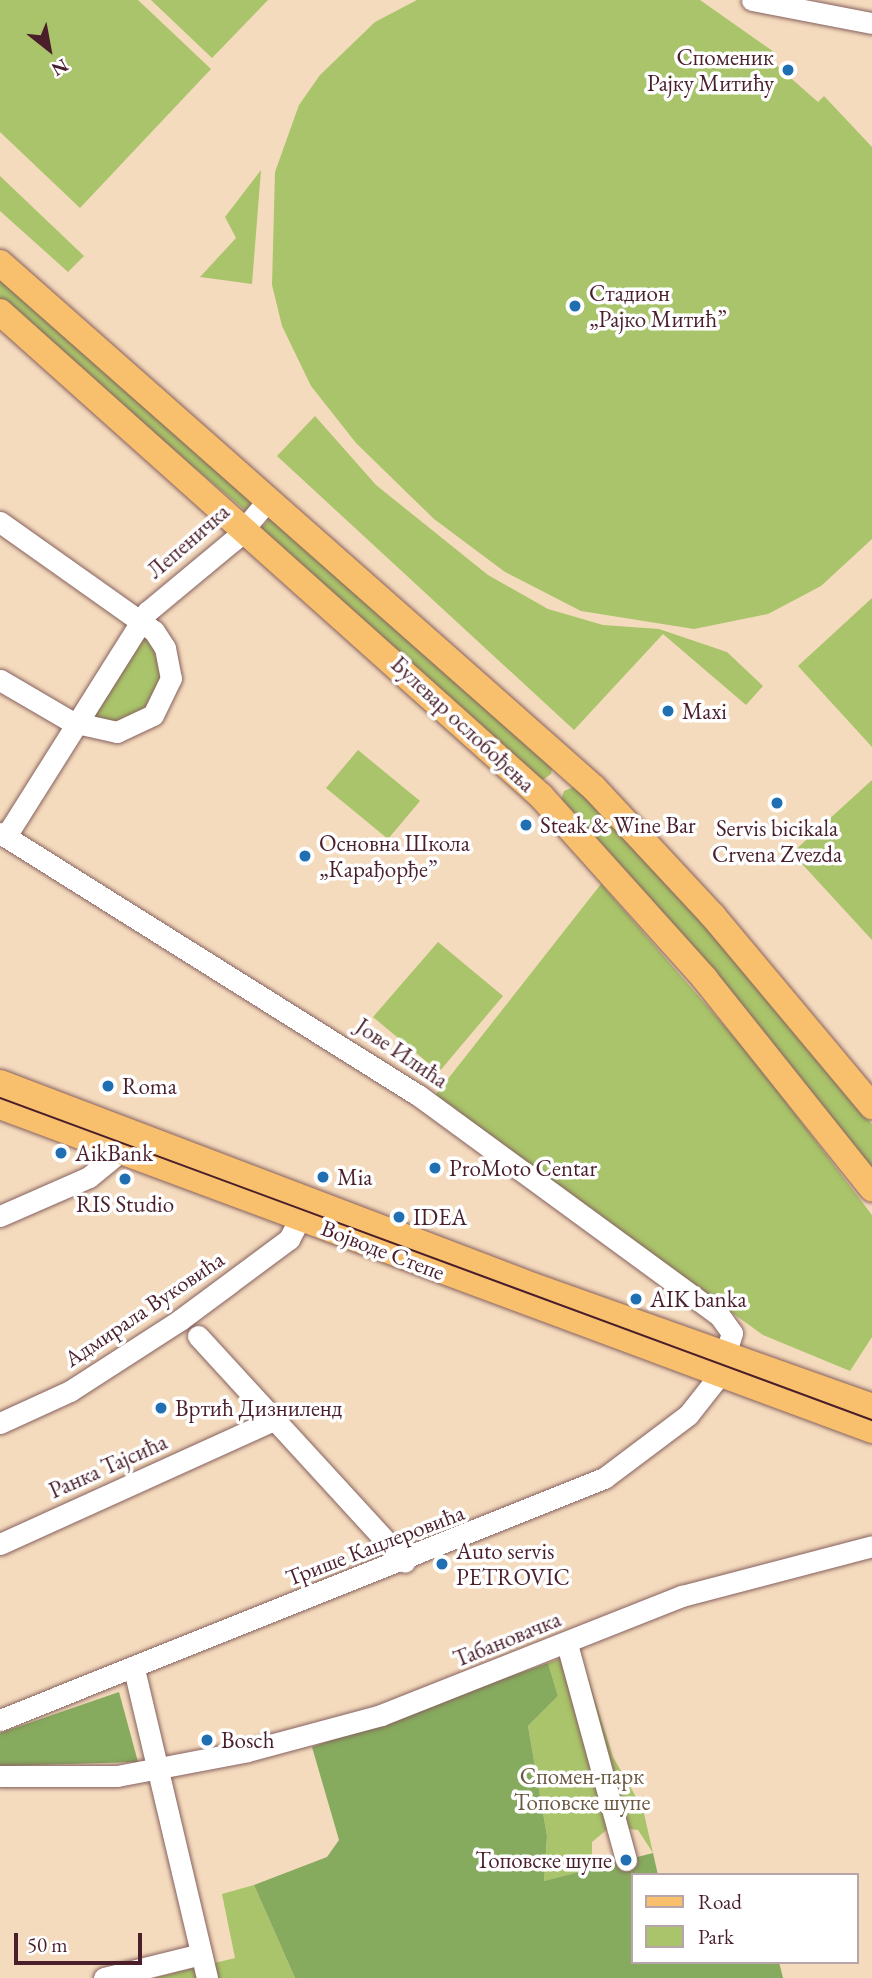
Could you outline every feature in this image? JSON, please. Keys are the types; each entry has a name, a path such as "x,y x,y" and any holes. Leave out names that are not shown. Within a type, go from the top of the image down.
{"main road":[{"name":"Булевар ослобођења","path":"0,263 570,765 713,916 872,1106"},
{"name":"Булевар ослобођења","path":"0,312 246,528 541,796 705,979 872,1188"},
{"path":"541,796 570,765"},
{"name":"Војводе Степе","path":"0,1083 130,1144 300,1217 722,1367 872,1407"},
{"name":"Војводе Степе","path":"0,1106 130,1144 533,1286 722,1367 765,1392 872,1430"},
{"name":"Војводе Степе","path":"765,1392 872,1420"}],"street":[{"path":"752,0 872,23"},
{"name":"Лепеничка","path":"3,834 72,722 140,621 246,528 269,499"},
{"path":"0,522 140,621 169,658 171,678 160,707 146,721 117,732 72,722 0,680"},
{"name":"Јове Илића","path":"3,834 285,1006 503,1155 725,1320 732,1333 722,1367"},
{"path":"0,1216 89,1177 130,1144"},
{"name":"Адмирала Вуковића","path":"0,1423 70,1391 180,1320 289,1239 300,1217"},
{"path":"198,1336 405,1562"},
{"name":"Трише Кацлеровића","path":"0,1720 405,1562 604,1478 668,1435 722,1367"},
{"name":"Ранка Тајсића","path":"0,1544 276,1419"},
{"name":"Табановачка","path":"0,1776 117,1776 157,1771 381,1715 567,1644 682,1596 872,1546"},
{"path":"567,1644 626,1860"},
{"path":"134,1668 207,1978"},
{"path":"103,1978 201,1954"}],"green space":[{"path":"0,0 138,0 211,69 80,208 0,132"},
{"path":"151,0 268,0 212,58"},
{"name":"Стадион „Рајко Митић”","path":"417,0 700,0 774,52 769,59 818,102 824,96 872,147 872,539 821,586 768,614 694,629 581,611 505,572 434,519 356,443 311,386 282,326 272,285 275,172 299,105 320,75 375,22"},
{"path":"261,170 252,284 200,277 236,238 225,217"},
{"path":"0,176 84,256 68,272 0,211"},
{"path":"0,277 253,503 246,511 0,304"},
{"path":"315,416 376,485 488,575 548,609 603,625 659,629 727,652 763,686 746,705 663,634 574,730 277,456"},
{"path":"271,518 552,768 551,774 541,781 261,528"},
{"path":"872,598 872,747 798,666"},
{"path":"143,633 163,662 160,696 127,724 84,716"},
{"path":"358,750 420,801 388,839 326,788"},
{"path":"872,780 872,940 792,853"},
{"path":"576,786 734,952 872,1124 872,1168 560,802 564,791"},
{"path":"601,884 754,1060 872,1215 872,1337 850,1371 763,1335 433,1098"},
{"path":"438,942 503,996 439,1072 373,1017"},
{"name":"Спомен-парк Топовске шупе","path":"580,1652 613,1757 643,1809 653,1853 638,1830 610,1827 592,1842 592,1869 544,1881 547,1836 528,1726 558,1696 548,1663"},
{"path":"548,1663 558,1696 528,1726 547,1836 544,1881 653,1853 658,1873 630,1873 630,1964 780,1964 783,1978 295,1978 254,1885 327,1857 339,1840 312,1747"},
{"path":"119,1692 138,1762 0,1766 0,1733"},
{"path":"254,1885 295,1978 154,1978 235,1958 222,1894"}],"tram line":[{"path":"0,1098 872,1420"}],"place":[{"name":"Споменик Рајку Митићу","path":"788,70"},
{"name":"Стадион „Рајко Митић”","path":"575,306"},
{"name":"Maxi","path":"668,711"},
{"name":"Servis bicikala Crvena Zvezda","path":"777,803"},
{"name":"Steak & Wine Bar","path":"526,825"},
{"name":"Основна Школа „Карађорђе”","path":"305,856"},
{"name":"Roma","path":"108,1086"},
{"name":"AikBank","path":"61,1153"},
{"name":"ProMoto Centar","path":"435,1168"},
{"name":"Mia","path":"323,1177"},
{"name":"RIS Studio","path":"125,1179"},
{"name":"IDEA","path":"399,1217"},
{"name":"AIK banka","path":"636,1299"},
{"name":"Вртић Дизниленд","path":"161,1408"},
{"name":"Auto servis PETROVIC","path":"442,1564"},
{"name":"Bosch","path":"207,1740"},
{"name":"Топовске шупе","path":"626,1860"}]}
